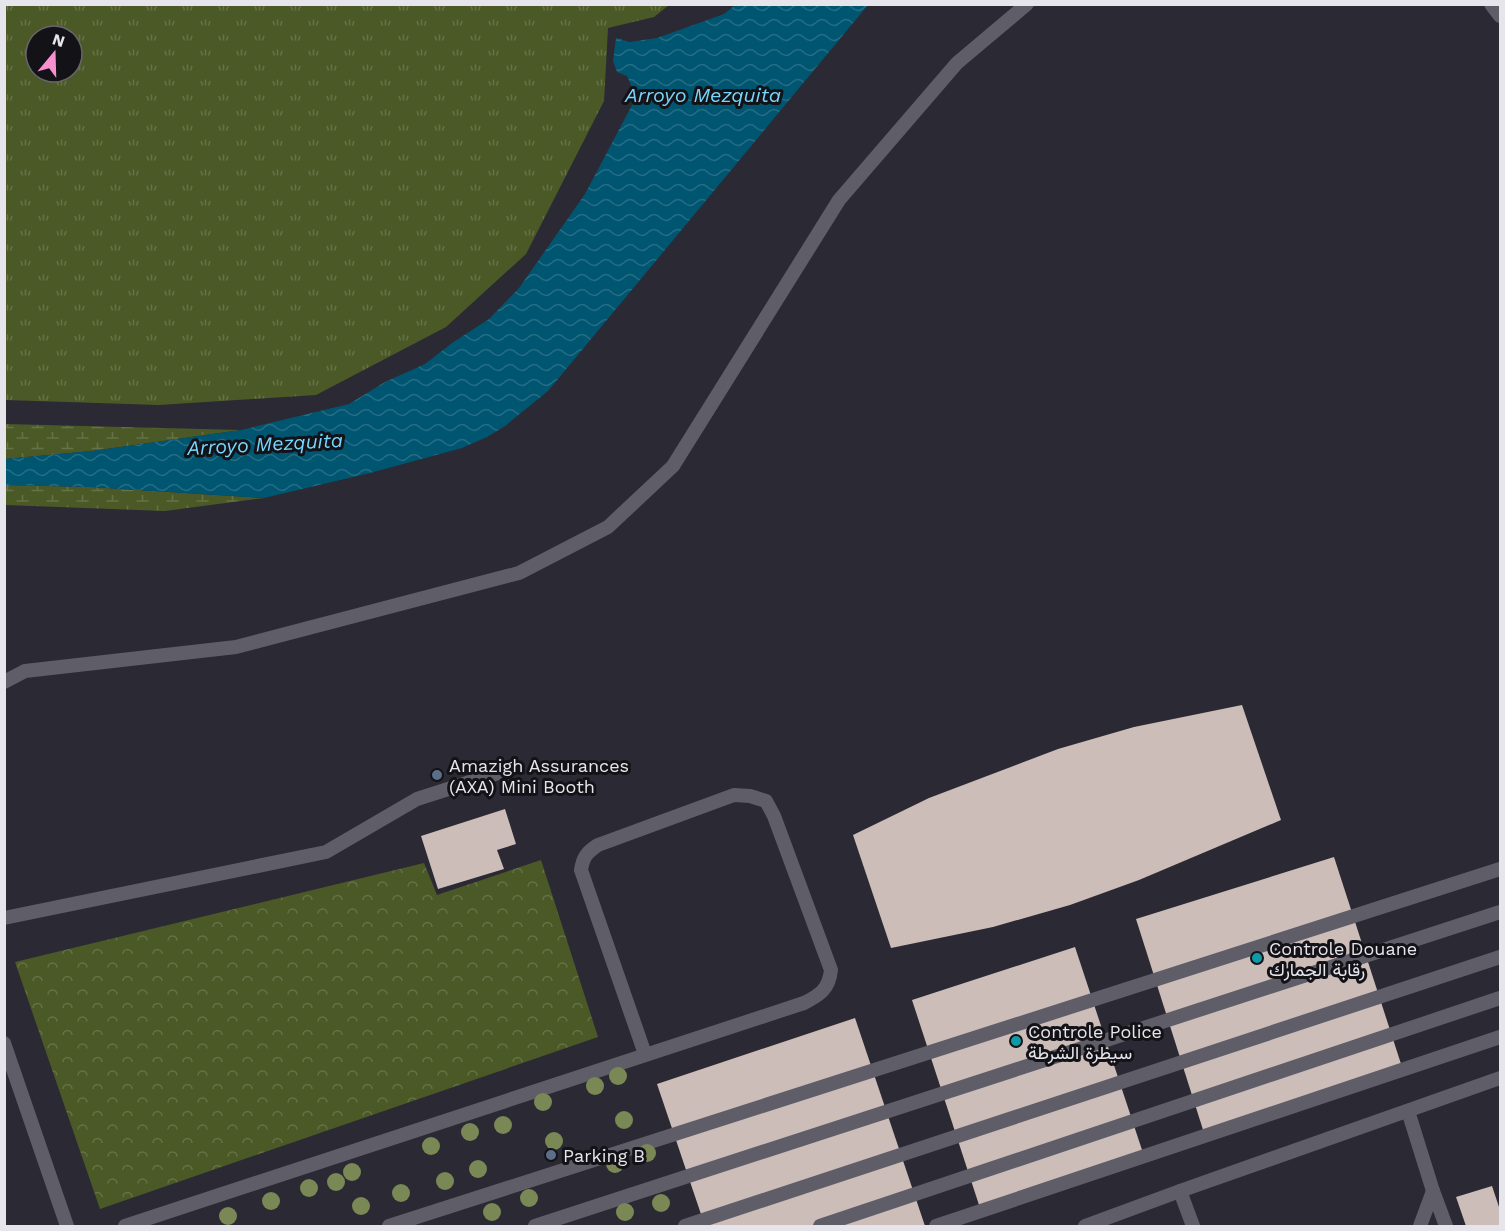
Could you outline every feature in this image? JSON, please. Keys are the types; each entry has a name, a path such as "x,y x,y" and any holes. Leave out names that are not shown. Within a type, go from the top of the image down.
{"lane":[{"path":"4,682 25,671 248,644 519,573 608,527 673,466 839,200 957,63 1027,4"},
{"path":"1491,4 1500,15"},
{"path":"4,918 326,852 417,799 498,773"},
{"path":"125,1227 804,1003 822,994 830,983 831,970 774,816 766,801 750,796 734,795 598,845 588,851 583,859 581,870 645,1054"},
{"path":"389,1227 1500,868"},
{"path":"535,1227 1500,912"},
{"path":"685,1227 1500,957"},
{"path":"820,1227 1500,998"},
{"path":"936,1227 1500,1037"},
{"path":"4,1043 67,1227"},
{"path":"1085,1227 1500,1078"},
{"path":"1408,1111 1446,1227"},
{"path":"1180,1191 1193,1227"},
{"path":"1420,1227 1433,1191"}],"green space":[{"path":"5,4 669,4 654,17 608,28 604,101 526,254 446,327 316,395 159,405 5,400"},
{"path":"5,424 241,430 92,451 5,459"},
{"path":"5,485 90,487 264,498 165,511 5,505"},
{"path":"541,860 598,1037 100,1209 15,962 424,863 437,895"}],"water":[{"name":"Arroyo Mezquita","path":"735,5 868,5 548,391 505,426 462,448 264,498 90,487 5,485 5,459 92,451 241,430 349,404 385,382 425,364 489,319 519,288 585,194 632,105 633,90 627,76 617,72 613,61 616,38 630,42 657,38 724,14"}],"building":[{"path":"1242,705 1281,820 1139,880 1070,905 993,927 891,948 853,835 929,798 1058,749 1134,727"},
{"path":"505,809 516,844 497,850 504,869 438,889 421,836"},
{"name":"Controle Douane رقابة الجمارك","path":"1334,857 1403,1070 1205,1136 1136,919"},
{"name":"Controle Police سيطرة الشرطة","path":"1075,947 1144,1156 981,1211 912,1000"},
{"path":"855,1018 925,1226 705,1226 657,1084"},
{"path":"1492,1186 1500,1210 1500,1226 1466,1226 1456,1197"}],"place":[{"name":"Amazigh Assurances (AXA) Mini Booth","path":"437,775"},
{"name":"Controle Douane رقابة الجمارك","path":"1257,958"},
{"name":"Controle Police سيطرة الشرطة","path":"1016,1041"},
{"name":"Parking B","path":"551,1155"}]}
